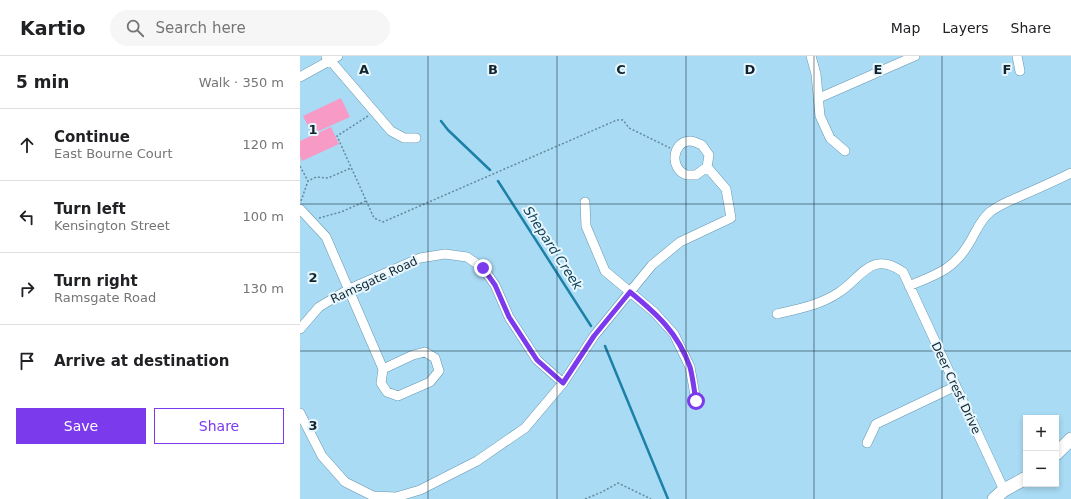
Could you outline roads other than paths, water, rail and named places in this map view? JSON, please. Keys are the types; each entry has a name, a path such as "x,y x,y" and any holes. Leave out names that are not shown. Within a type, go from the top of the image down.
{"street":[{"path":"811,56 816,74 820,116 830,138 845,151"},
{"path":"819,98 915,56"},
{"path":"1017,56 1020,71"},
{"path":"300,78 332,57 391,131 404,138 416,138"},
{"path":"300,413 322,456 345,482 373,497 396,497 420,490 477,461 525,428 563,383 594,336 652,265 680,242 731,218 726,190 707,167 709,155 702,144 690,141 681,144 676,151 674,160 677,167 685,174 696,175 707,167"},
{"path":"909,286 940,273 951,266 965,251 981,221 991,211 1071,173"},
{"path":"585,202 586,226 605,271 654,312 674,334 690,367 696,401"},
{"path":"300,209 312,220 326,237 383,369 381,384 386,392 398,396 430,382 439,371 435,358 425,352 413,355 383,369"},
{"name":"Ramsgate Road","path":"300,329 319,307 349,290 420,258 445,254 467,257 483,268 495,285 509,317 537,360 563,383"},
{"name":"Deer Crest Drive","path":"777,314 816,304 839,293 867,268 880,263 893,265 902,272 909,286 1004,490"},
{"path":"867,443 876,424 956,386"},
{"path":"1059,451 1071,439"},
{"path":"994,499 1004,490 1023,480"}],"waterway":[{"name":"Shepard Creek","path":"441,121 448,130 490,170"},
{"name":"Shepard Creek","path":"498,181 591,326"},
{"name":"Shepard Creek","path":"605,346 668,499"}]}
